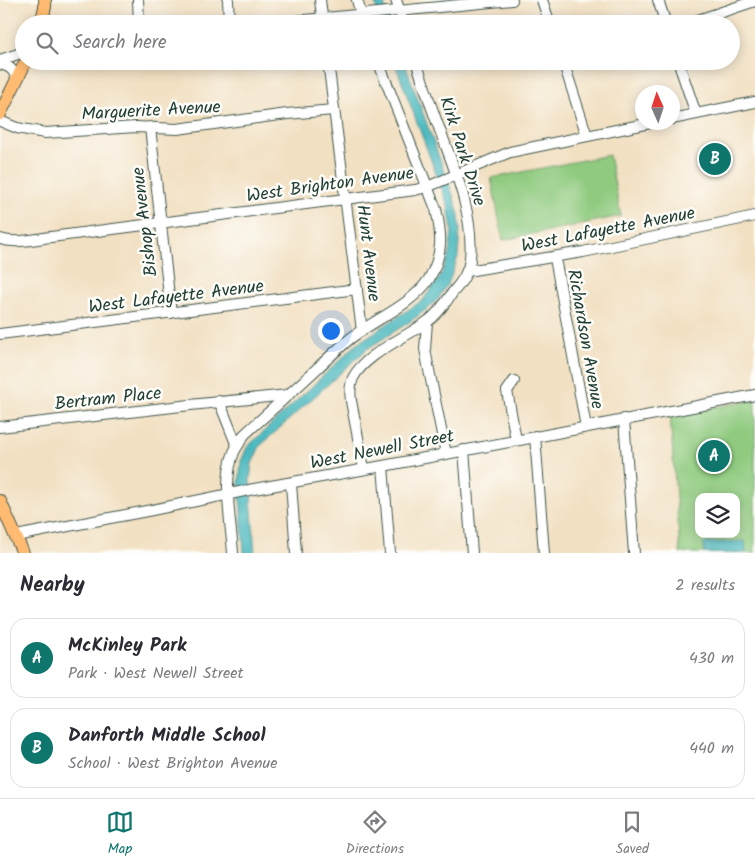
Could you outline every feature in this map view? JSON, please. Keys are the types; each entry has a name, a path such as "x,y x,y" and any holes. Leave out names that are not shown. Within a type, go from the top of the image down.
{"main road":[{"path":"43,15 45,0"},
{"path":"0,114 22,70"},
{"path":"0,501 23,553"}],"street":[{"path":"138,0 139,15"},
{"path":"228,0 229,15"},
{"path":"320,0 321,15"},
{"path":"357,0 361,15"},
{"path":"396,0 396,11 398,15"},
{"path":"368,15 371,13 512,0"},
{"path":"542,0 547,15"},
{"path":"658,0 663,15"},
{"path":"713,15 755,1"},
{"path":"0,62 15,56"},
{"path":"0,62 12,70 17,80"},
{"name":"Hunt Avenue","path":"329,70 362,331"},
{"path":"233,553 232,494 228,482 234,453 244,435 332,355 362,331 414,296 428,280 436,265 441,242 440,226 431,185 382,70"},
{"name":"Kirk Park Drive","path":"364,469 350,401 353,378 371,358 427,322 439,311 464,279 470,260 470,228 462,191 454,176 419,70"},
{"path":"566,70 587,136"},
{"path":"681,70 696,114"},
{"path":"680,117 755,102"},
{"name":"Marguerite Avenue","path":"0,121 17,128 44,133 136,127 178,129 287,114 334,110"},
{"name":"West Brighton Avenue","path":"0,239 6,241 34,239 415,190 510,152 635,126"},
{"name":"Bishop Avenue","path":"150,127 171,313"},
{"name":"West Lafayette Avenue","path":"467,271 555,258 755,216"},
{"name":"Richardson Avenue","path":"555,258 586,426"},
{"name":"West Lafayette Avenue","path":"0,334 357,289"},
{"path":"427,322 425,349 446,454"},
{"path":"514,380 507,391 516,440"},
{"name":"Bertram Place","path":"0,427 288,395"},
{"name":"West Newell Street","path":"16,536 254,489 755,395"},
{"path":"220,402 237,446"},
{"path":"624,419 634,553"},
{"path":"536,436 544,553"},
{"path":"464,450 472,553"},
{"path":"383,466 390,553"},
{"path":"291,483 296,553"}],"green space":[{"path":"609,155 621,216 503,240 491,178"},
{"path":"755,400 755,553 680,553 670,415"}],"water":[{"path":"374,0 383,0 387,15 378,15"},
{"path":"397,70 407,70 453,195 459,215 458,257 449,282 438,299 430,307 367,349 260,446 252,464 250,481 255,553 244,553 239,484 241,461 247,447 358,343 423,300 440,277 449,255 452,230 448,206"},
{"path":"745,541 746,553 704,553 704,543"}],"place":[{"name":"Danforth Middle School","path":"715,159"},
{"name":"McKinley Park","path":"714,456"}]}
